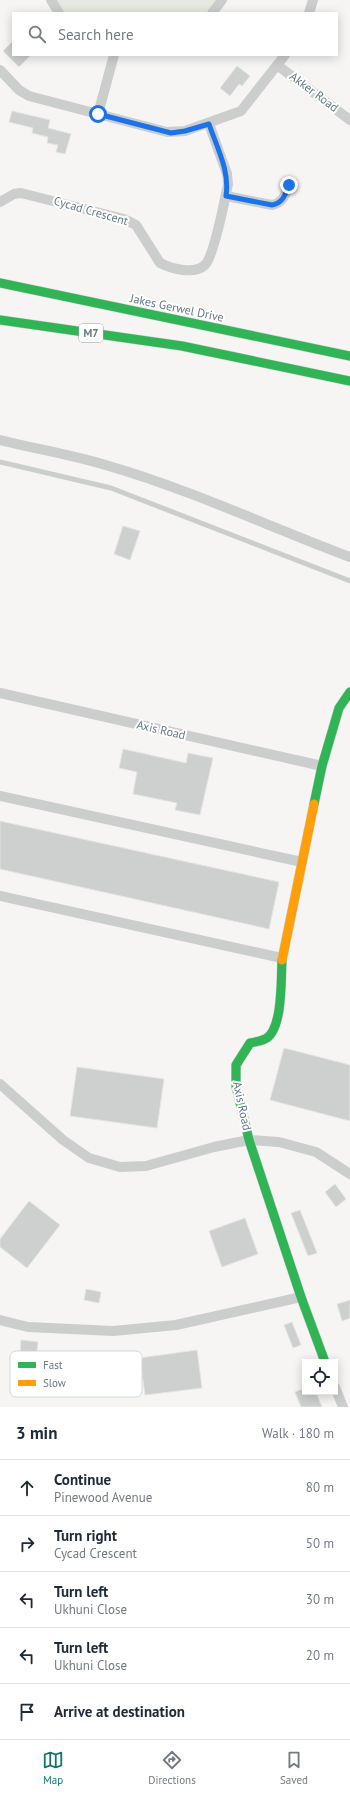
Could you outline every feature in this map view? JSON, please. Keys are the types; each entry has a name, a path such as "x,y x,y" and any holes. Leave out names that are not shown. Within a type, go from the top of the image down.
{"main road":[{"name":"Jakes Gerwel Drive","path":"0,283 350,356"},
{"name":"M7","path":"0,320 182,346 350,381"},
{"name":"Axis Road","path":"325,1359 301,1297 250,1140 236,1086 236,1065 250,1043 266,1039 274,1030 280,1001 282,958 322,766 339,708 350,692"}],"street":[{"path":"51,0 58,12"},
{"path":"213,12 222,0"},
{"path":"309,12 313,0"},
{"path":"98,114 114,56"},
{"path":"0,70 24,93 171,133 185,131 209,124 241,111 284,56"},
{"name":"Akker Road","path":"277,65 350,120"},
{"name":"Cycad Crescent","path":"0,202 14,194 21,193 124,219 136,225 160,263 189,271 200,268 209,259 228,184 227,174 209,124"},
{"path":"226,196 272,205 277,204 283,198 289,185"},
{"path":"0,440 129,472 350,557"},
{"name":"Axis Road","path":"0,693 322,766"},
{"path":"0,796 302,862"},
{"path":"0,896 282,958"},
{"path":"0,1084 63,1140 89,1158 120,1167 146,1166 214,1147 250,1140 279,1142 316,1152 350,1174"},
{"path":"0,1320 28,1327 113,1331 176,1325 301,1297"},
{"path":"338,1394 343,1407"}],"lane":[{"path":"0,462 111,488 350,582"}],"shaded area":[{"path":"56,0 216,0 207,12 65,12 60,8"}],"building":[{"path":"12,42 12,56 30,56 19,67 3,51"},
{"path":"237,66 250,76 242,86 239,84 230,96 220,88"},
{"path":"12,111 50,120 48,128 71,134 65,154 56,152 58,145 47,143 48,137 32,133 33,128 9,122"},
{"path":"123,526 140,531 130,560 114,554"},
{"path":"123,749 186,763 188,753 213,758 200,815 175,810 177,803 133,794 137,772 119,768"},
{"path":"0,821 279,882 269,929 0,869"},
{"path":"284,1048 350,1065 350,1121 270,1100"},
{"path":"77,1067 164,1079 157,1128 70,1116"},
{"path":"335,1184 346,1199 336,1207 325,1192"},
{"path":"29,1201 60,1225 27,1268 0,1247 0,1239"},
{"path":"300,1210 317,1253 308,1256 291,1213"},
{"path":"245,1218 258,1254 222,1267 209,1231"},
{"path":"86,1289 101,1292 99,1303 84,1300"},
{"path":"350,1300 350,1318 342,1321 337,1304"},
{"path":"292,1322 301,1345 293,1348 284,1325"},
{"path":"21,1340 38,1342 37,1351 20,1351"},
{"path":"197,1350 202,1388 145,1395 142,1373 142,1358"},
{"path":"302,1389 302,1395 317,1395 322,1407 301,1407 295,1392"}],"traffic: fast":[{"path":"0,283 350,356"},
{"path":"0,320 182,346 350,381"},
{"path":"314,804 322,766 339,708 350,692"},
{"path":"282,960 280,1003 275,1026 271,1034 265,1039 250,1043 236,1065 236,1086 249,1140 301,1297 324,1359"}],"traffic: slow":[{"path":"282,960 314,804"}],"route":[{"path":"98,114 171,133 177,133 209,124 227,174 228,184 226,196 272,205 281,201 286,195 289,185"}]}
